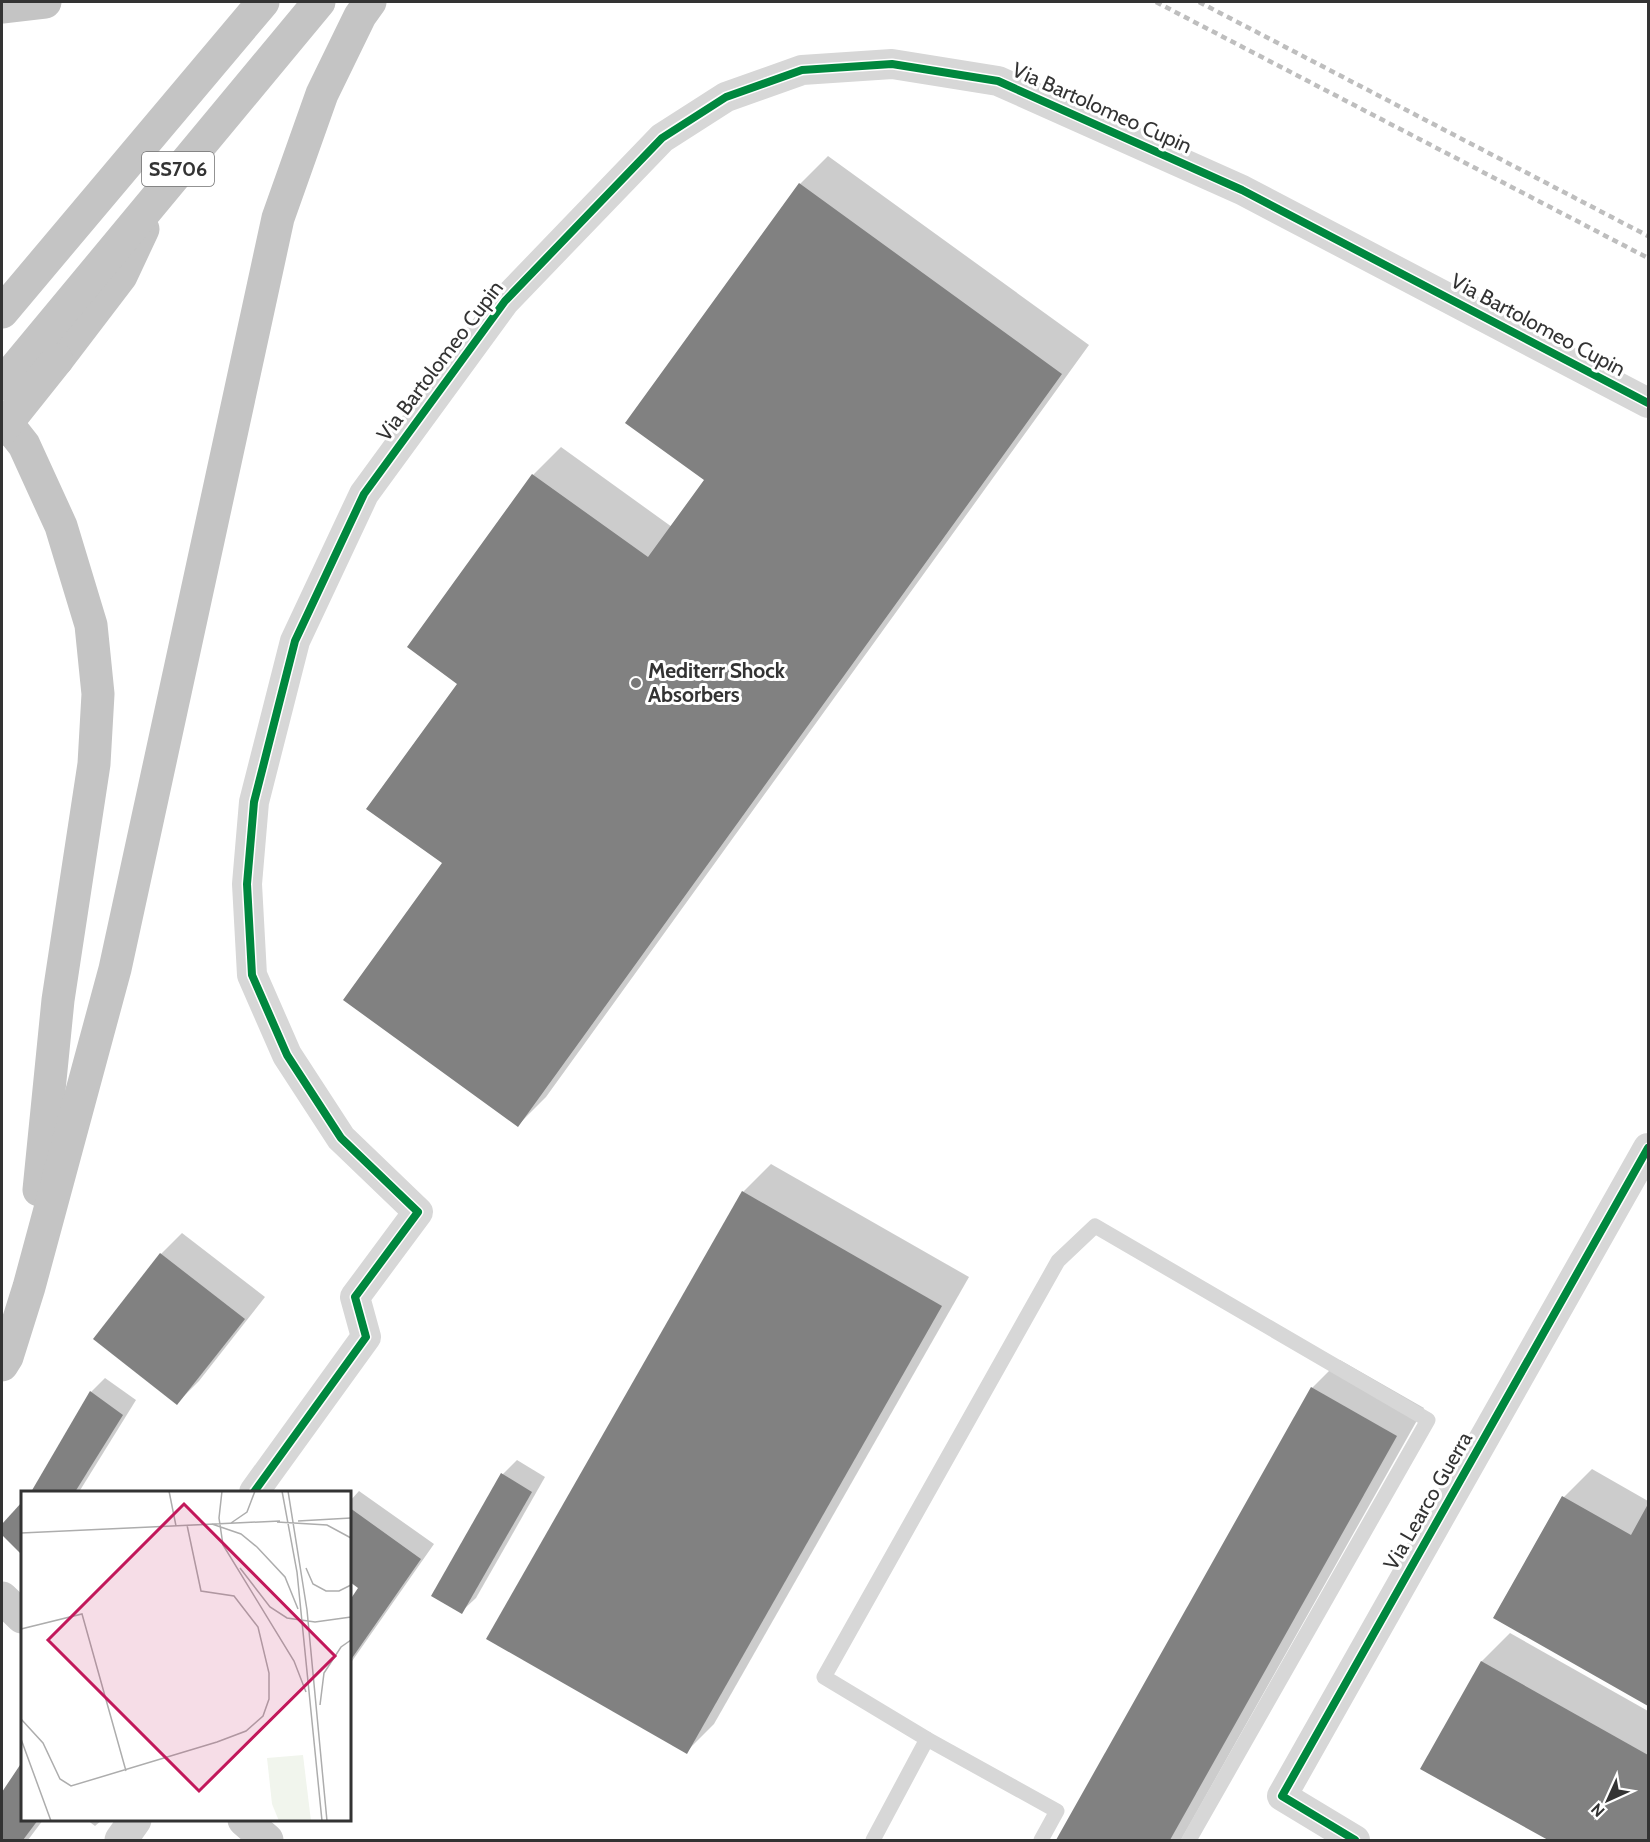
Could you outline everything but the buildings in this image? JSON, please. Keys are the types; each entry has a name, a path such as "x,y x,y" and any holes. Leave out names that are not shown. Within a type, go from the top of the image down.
{"highway":[{"path":"2,7 45,2"},
{"name":"SS706","path":"2,312 263,2"},
{"name":"SS706","path":"47,349 121,276 162,188 319,2"},
{"path":"4,1361 29,1287 115,969 278,218 322,94 360,16 370,2"},
{"path":"2,384 47,349"},
{"path":"2,429 47,349"},
{"path":"2,417 24,445 61,526 91,625 98,693 94,764 58,1000 29,1287"}],"main road":[{"path":"2,1598 21,1616"}],"street":[{"name":"Via Bartolomeo Cupin","path":"255,1491 366,1337 356,1297 418,1212 341,1138 287,1055 252,975 247,884 254,802 295,641 364,494 385,465 505,301 662,138 726,97 802,70 891,64 998,81 1242,190 1648,403"},
{"name":"Via Learco Guerra","path":"1355,1840 1281,1796 1648,1148"},
{"path":"121,1840 134,1821"}],"lane":[{"path":"1041,1840 1056,1810 927,1739 824,1677 1058,1261 1095,1226 1428,1420 1189,1840"},
{"path":"877,1839 927,1739"}],"railway":[{"path":"1156,2 1648,258"},
{"path":"1199,2 1648,236"}],"cycle path":[{"path":"255,1491 366,1337 355,1297 418,1212 341,1138 287,1055 252,975 247,884 254,802 295,641 364,494 505,301 662,138 726,97 802,70 892,64 998,81 1242,190 1648,403"},
{"path":"1355,1840 1282,1796 1648,1148"}],"place":[{"name":"Mediterr Shock Absorbers","path":"636,683"}]}
